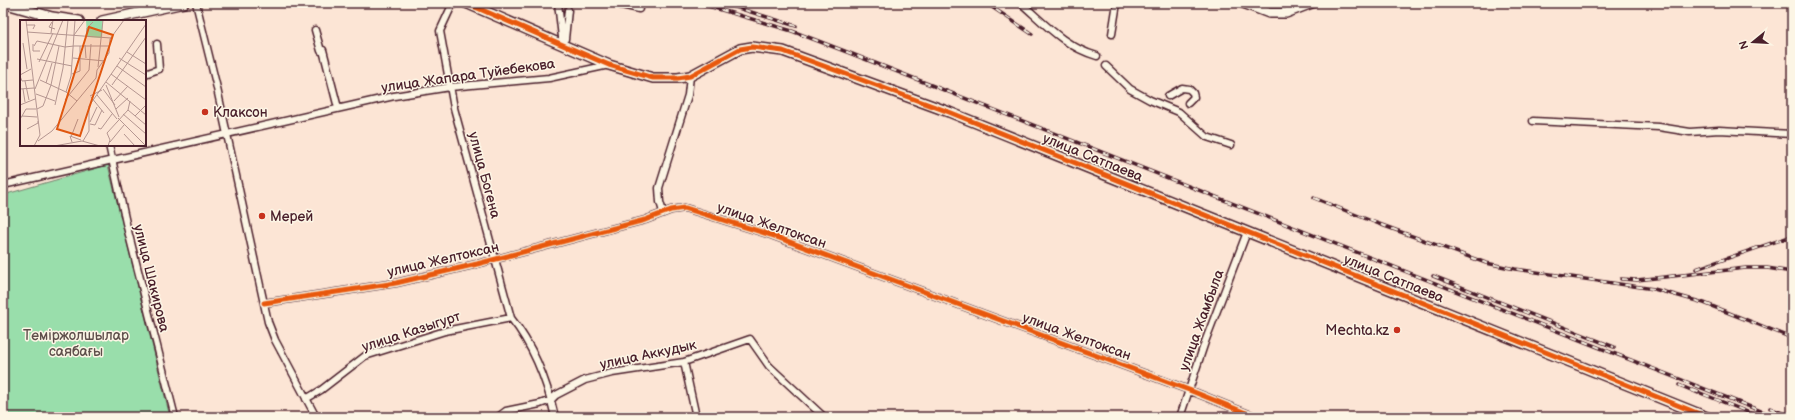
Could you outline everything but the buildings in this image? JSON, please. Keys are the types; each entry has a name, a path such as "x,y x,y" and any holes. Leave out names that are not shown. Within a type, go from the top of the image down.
{"street":[{"path":"107,20 184,3"},
{"path":"196,3 268,322 275,340 316,417"},
{"name":"улица Богена","path":"453,3 440,31 454,108 511,318 523,333 534,353 551,400 555,417"},
{"name":"улица Сатпаева","path":"466,3 609,65 653,78 678,78 690,76 740,49 752,47 783,51 948,112 1707,417"},
{"path":"558,3 564,46"},
{"path":"613,3 639,10"},
{"path":"1021,3 1044,26 1066,43 1085,53 1097,56"},
{"path":"1112,34 1117,3"},
{"path":"1243,3 1268,13 1286,13 1312,3"},
{"path":"3,4 68,20"},
{"path":"564,46 570,7"},
{"path":"560,13 565,13 570,7"},
{"path":"315,30 338,108"},
{"path":"146,74 160,69 157,44"},
{"name":"улица Жапара Туйебекова","path":"3,185 226,133 394,96 450,87 549,78 609,65"},
{"path":"1106,66 1130,89 1150,100 1179,112 1187,121 1207,137 1231,145"},
{"path":"662,212 659,188 688,95 690,76"},
{"path":"1168,96 1182,88 1189,89 1193,93 1194,97 1188,103"},
{"path":"1533,120 1651,127 1690,132 1719,130 1792,134"},
{"name":"улица Шакирова","path":"109,146 122,208 175,417"},
{"name":"улица Желтоксан","path":"264,303 396,283 496,259 645,220 662,212 686,208 771,235 1189,390 1256,417"},
{"name":"улица Жамбыла","path":"1180,417 1205,342 1247,232"},
{"name":"улица Казыгурт","path":"306,399 321,390 365,356 445,330 511,318"},
{"name":"улица Аккудык","path":"498,417 506,412 551,400 556,394 585,380 612,373 684,362 750,339 769,366 824,417"},
{"path":"684,362 696,417"}],"green space":[{"name":"Теміржолшылар саябағы","path":"108,165 170,417 3,417 3,195"}],"railway":[{"path":"698,3 792,31 847,52 1776,417"},
{"path":"722,3 796,26"},
{"path":"986,3 1032,34"},
{"path":"1314,198 1379,224 1486,263 1515,269 1654,289 1704,303 1792,338"},
{"path":"1696,269 1792,236"},
{"path":"1621,279 1637,280 1746,268 1767,268 1792,272"},
{"path":"1433,276 1614,347"},
{"path":"1679,385 1698,393"},
{"path":"1693,390 1760,417"},
{"path":"1770,408 1792,417"}],"cycle path":[{"path":"466,3 609,65 653,78 678,78 690,76 740,49 752,47 783,51 949,112 1707,417"},
{"path":"264,303 396,283 477,264 645,220 671,210 685,208 771,235 1189,390 1256,417"}],"place":[{"name":"Клаксон","path":"205,112"},
{"name":"Мерей","path":"262,216"},
{"name":"Mechta.kz","path":"1397,330"}]}
